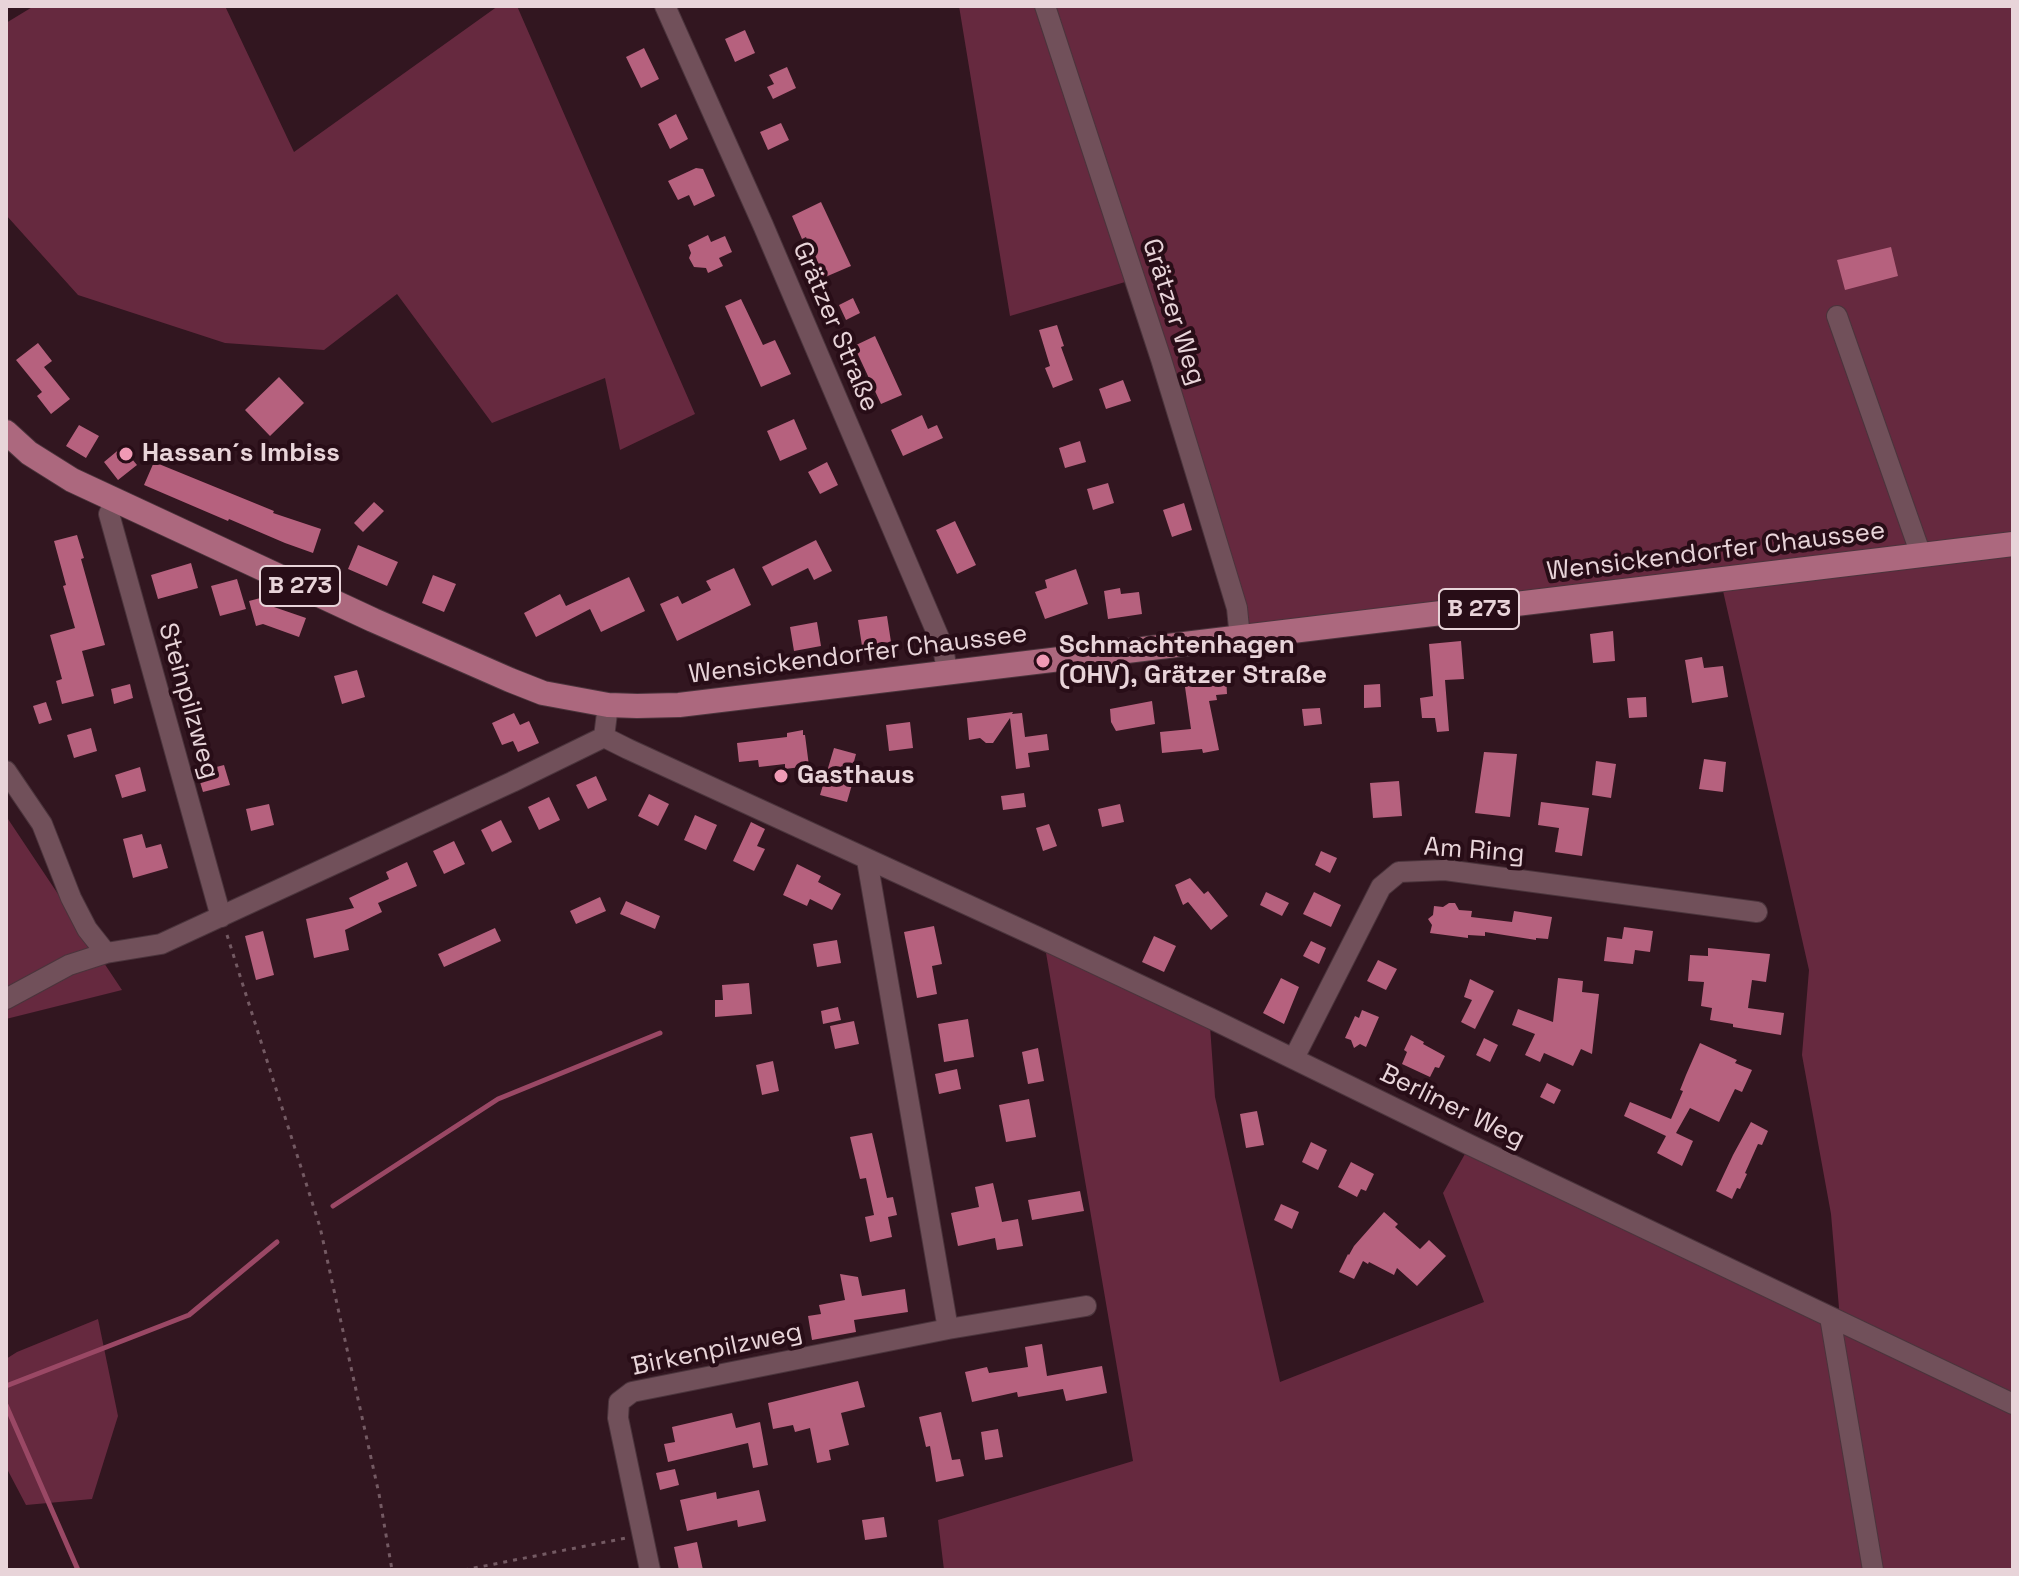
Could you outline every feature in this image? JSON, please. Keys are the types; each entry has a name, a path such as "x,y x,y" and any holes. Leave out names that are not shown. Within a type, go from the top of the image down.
{"main road":[{"name":"Wensickendorfer Chaussee","path":"6,432 29,453 72,480 373,620 543,693 608,705 679,705 2013,544"}],"street":[{"name":"Grätzer Straße","path":"665,6 763,225 943,647 947,672"},
{"name":"Grätzer Weg","path":"1045,6 1191,456 1237,608 1240,638"},
{"path":"1837,316 1921,555"},
{"name":"Steinpilzweg","path":"115,501 109,514 221,917"},
{"path":"604,737 608,705"},
{"path":"6,999 69,965 106,953 161,944 604,737"},
{"path":"604,737 867,860 948,1329"},
{"path":"6,771 42,824 71,898 87,929 106,953"},
{"name":"Berliner Weg","path":"867,860 1294,1058 2013,1404"},
{"name":"Am Ring","path":"1294,1058 1381,887 1399,872 1445,870 1757,912"},
{"name":"Birkenpilzweg","path":"650,1570 618,1418 619,1402 632,1392 948,1329 1086,1306"},
{"path":"1830,1317 1873,1570"}],"path":[{"path":"221,917 320,1227 379,1494 392,1570"},
{"path":"464,1570 643,1535"}],"shaded area":[{"path":"34,6 225,6 294,152 498,6 517,6 695,414 620,450 605,378 492,423 397,294 324,350 225,343 78,295 6,215 6,23"},
{"path":"959,6 2013,6 2013,1570 944,1570 938,1520 1133,1461 1045,947 1210,1026 1215,1097 1280,1382 1484,1302 1443,1193 1470,1145 1836,1317 1839,1308 1831,1214 1802,1055 1809,970 1721,582 1251,631 1142,277 1010,316"},
{"path":"6,816 122,990 6,1019"},
{"path":"98,1319 118,1416 92,1499 26,1505 6,1467 6,1359"}],"building":[{"path":"745,30 755,53 735,62 725,39"},
{"path":"644,48 659,79 641,88 626,57"},
{"path":"787,67 796,88 773,99 767,87 774,84 769,75"},
{"path":"676,114 688,139 670,149 658,124"},
{"path":"781,123 789,140 768,150 760,132"},
{"path":"696,168 703,169 715,196 694,206 689,195 678,200 668,181"},
{"path":"821,202 851,266 823,278 806,237 802,239 792,216"},
{"path":"708,235 711,242 725,236 732,252 719,258 723,266 708,273 706,268 694,267 689,258 688,245"},
{"path":"1891,247 1898,276 1845,290 1837,260"},
{"path":"853,298 860,313 846,320 839,305"},
{"path":"741,299 763,345 775,340 791,374 761,387 725,306"},
{"path":"1057,325 1073,380 1053,388 1045,368 1050,366 1039,330"},
{"path":"875,336 902,395 881,404 854,346"},
{"path":"38,343 52,361 44,367 70,399 51,414 37,396 42,392 16,360"},
{"path":"279,377 304,403 270,436 245,410"},
{"path":"1123,380 1131,401 1106,409 1099,389"},
{"path":"922,415 928,429 937,425 943,438 903,456 891,430"},
{"path":"794,419 807,449 780,461 767,431"},
{"path":"79,425 99,436 86,458 66,446"},
{"path":"1080,441 1086,462 1065,468 1059,448"},
{"path":"122,447 137,465 118,480 104,462"},
{"path":"154,462 273,513 321,529 313,553 144,485"},
{"path":"827,462 838,485 820,494 808,472"},
{"path":"1108,483 1114,503 1093,510 1087,489"},
{"path":"374,502 384,511 363,532 354,523"},
{"path":"1184,503 1192,530 1172,537 1163,510"},
{"path":"955,521 976,565 957,574 936,530"},
{"path":"77,535 105,645 82,651 94,696 62,704 56,681 62,679 50,635 75,628 54,541"},
{"path":"816,540 832,571 814,580 808,568 772,586 762,567"},
{"path":"358,545 398,562 387,586 348,569"},
{"path":"191,563 198,588 158,599 151,575"},
{"path":"734,568 751,605 677,641 660,604 678,596 682,604 711,590 706,581"},
{"path":"1076,569 1088,604 1045,619 1035,592 1047,588 1045,580"},
{"path":"433,575 456,584 444,612 422,603"},
{"path":"629,577 645,611 601,632 590,609 536,637 524,613 560,594 566,606"},
{"path":"237,579 246,609 220,616 211,586"},
{"path":"1120,588 1121,594 1139,592 1142,614 1108,619 1104,591"},
{"path":"268,596 271,606 306,618 299,637 263,624 256,626 249,601"},
{"path":"887,616 891,642 862,646 858,620"},
{"path":"817,622 821,646 794,651 790,627"},
{"path":"1613,631 1615,661 1593,663 1590,634"},
{"path":"1461,641 1464,679 1445,680 1449,731 1437,732 1435,718 1422,718 1420,698 1433,696 1429,644"},
{"path":"1702,657 1704,668 1723,666 1728,697 1692,703 1685,660"},
{"path":"357,670 365,697 342,704 334,676"},
{"path":"1226,675 1227,694 1216,695 1217,700 1209,701 1219,750 1162,753 1160,732 1191,729 1184,680"},
{"path":"130,684 133,698 114,704 111,689"},
{"path":"1380,684 1381,707 1364,708 1364,685"},
{"path":"1646,697 1647,717 1629,718 1627,698"},
{"path":"1152,701 1155,724 1116,731 1111,722 1110,709"},
{"path":"46,702 52,720 39,724 33,706"},
{"path":"1320,708 1322,724 1304,726 1302,709"},
{"path":"514,713 520,725 529,721 539,743 518,752 513,741 502,745 492,723"},
{"path":"1022,713 1025,737 1047,734 1049,750 1028,753 1030,767 1016,769 1010,718 993,743 986,743 980,738 969,740 967,718"},
{"path":"910,722 913,748 889,751 886,725"},
{"path":"91,728 97,751 74,758 67,735"},
{"path":"803,730 809,766 785,769 785,764 759,767 758,760 739,762 737,743 787,737 787,733"},
{"path":"834,748 856,754 847,802 820,795"},
{"path":"1484,752 1517,754 1510,817 1475,813"},
{"path":"1704,759 1726,762 1723,792 1699,789"},
{"path":"1596,761 1616,764 1611,798 1592,795"},
{"path":"224,765 230,785 203,792 197,772"},
{"path":"140,767 146,791 122,798 115,775"},
{"path":"596,776 607,800 588,809 576,785"},
{"path":"1399,781 1402,816 1373,818 1370,783"},
{"path":"1024,793 1026,807 1003,810 1001,796"},
{"path":"649,794 669,804 658,826 638,816"},
{"path":"549,797 560,820 539,830 528,807"},
{"path":"1541,802 1589,808 1582,856 1555,852 1559,828 1538,825"},
{"path":"269,804 274,825 251,831 246,809"},
{"path":"1120,804 1124,822 1102,827 1098,809"},
{"path":"695,815 717,825 706,850 684,840"},
{"path":"501,820 512,842 492,852 481,830"},
{"path":"751,822 765,829 757,846 765,849 754,871 733,861"},
{"path":"1049,824 1057,846 1043,851 1036,828"},
{"path":"142,834 146,848 161,844 168,868 133,878 123,839"},
{"path":"454,841 465,864 444,874 433,851"},
{"path":"1321,851 1337,858 1330,873 1315,865"},
{"path":"407,862 417,886 378,903 382,912 345,930 349,950 314,958 306,919 354,908 349,898 389,879 386,872"},
{"path":"797,864 821,876 818,882 841,894 832,910 810,899 807,906 783,895"},
{"path":"1190,878 1204,894 1208,891 1228,916 1211,930 1188,902 1183,905 1175,885"},
{"path":"1266,892 1289,903 1282,916 1260,905"},
{"path":"1314,892 1341,905 1331,927 1303,914"},
{"path":"600,897 606,911 576,924 570,911"},
{"path":"626,901 660,916 655,929 620,914"},
{"path":"1455,903 1459,910 1472,911 1471,917 1512,922 1514,911 1552,917 1548,939 1485,932 1485,936 1468,935 1468,938 1430,933 1432,925 1428,919 1433,915 1434,906 1443,907"},
{"path":"934,926 942,964 932,966 937,994 917,998 904,932"},
{"path":"1624,927 1653,931 1650,952 1635,950 1633,964 1604,961 1607,937 1622,939"},
{"path":"495,928 501,941 444,967 438,954"},
{"path":"263,931 274,975 256,980 245,936"},
{"path":"1154,936 1176,946 1164,972 1142,962"},
{"path":"837,940 841,963 817,967 813,944"},
{"path":"1311,941 1326,948 1319,964 1303,956"},
{"path":"1708,948 1770,954 1766,982 1752,980 1748,1008 1784,1013 1781,1035 1710,1020 1712,1008 1701,1006 1704,982 1688,981 1690,955 1708,956"},
{"path":"1378,960 1397,969 1386,990 1367,981"},
{"path":"1281,978 1299,987 1284,1024 1263,1013"},
{"path":"1558,978 1583,981 1582,992 1599,994 1592,1054 1581,1049 1573,1066 1544,1053 1540,1062 1525,1055 1535,1034 1512,1025 1518,1009 1553,1022"},
{"path":"1470,979 1494,991 1475,1029 1461,1022 1472,1000 1464,997"},
{"path":"749,983 752,1014 715,1017 715,1000 723,1000 722,985"},
{"path":"838,1007 841,1020 823,1024 821,1011"},
{"path":"1362,1010 1379,1017 1366,1047 1360,1044 1354,1048 1351,1040 1345,1038 1355,1016 1359,1018"},
{"path":"968,1019 974,1057 944,1062 938,1024"},
{"path":"854,1021 859,1044 835,1049 830,1026"},
{"path":"1411,1035 1445,1056 1430,1077 1402,1064"},
{"path":"1484,1038 1498,1045 1490,1062 1476,1055"},
{"path":"1700,1043 1752,1070 1742,1092 1735,1089 1719,1122 1690,1108 1676,1133 1693,1141 1682,1166 1657,1153 1666,1136 1624,1116 1630,1102 1671,1119"},
{"path":"1038,1048 1044,1081 1028,1084 1022,1052"},
{"path":"773,1061 779,1091 762,1095 756,1065"},
{"path":"957,1069 961,1089 939,1094 935,1074"},
{"path":"1547,1083 1561,1090 1554,1104 1540,1097"},
{"path":"1029,1099 1036,1137 1006,1142 999,1105"},
{"path":"1257,1111 1264,1145 1246,1148 1240,1114"},
{"path":"1751,1122 1768,1131 1762,1145 1758,1144 1740,1189 1737,1188 1732,1199 1716,1191"},
{"path":"872,1133 887,1198 893,1197 897,1215 888,1217 892,1237 870,1242 865,1217 874,1215 866,1178 860,1179 850,1137"},
{"path":"1311,1142 1327,1150 1318,1170 1302,1162"},
{"path":"1351,1162 1374,1174 1366,1191 1361,1189 1357,1197 1338,1187"},
{"path":"993,1183 1002,1222 1018,1219 1023,1246 997,1250 995,1238 958,1246 951,1213 979,1207 975,1187"},
{"path":"1080,1191 1084,1211 1032,1220 1028,1200"},
{"path":"1281,1204 1299,1212 1292,1229 1274,1220"},
{"path":"1384,1212 1398,1224 1395,1227 1420,1249 1429,1240 1446,1256 1417,1286 1397,1268 1394,1275 1369,1262 1363,1261 1354,1279 1339,1272 1354,1246"},
{"path":"840,1274 858,1277 862,1296 905,1289 908,1312 854,1320 856,1332 812,1340 808,1316 821,1314 819,1305 845,1300"},
{"path":"1042,1344 1047,1376 1102,1366 1107,1393 1066,1401 1063,1389 1018,1397 1017,1392 972,1402 965,1372 987,1367 989,1373 1028,1367 1025,1347"},
{"path":"858,1381 865,1407 841,1413 849,1445 829,1450 831,1460 817,1463 810,1428 795,1432 793,1425 773,1429 768,1403"},
{"path":"941,1412 952,1460 960,1459 964,1476 936,1482 930,1446 926,1447 919,1417"},
{"path":"732,1413 736,1428 760,1422 768,1465 753,1468 748,1443 668,1462 664,1444 675,1442 672,1427"},
{"path":"998,1429 1003,1457 985,1460 981,1432"},
{"path":"675,1469 679,1485 660,1490 656,1473"},
{"path":"759,1490 766,1521 738,1527 737,1520 687,1531 680,1500 716,1492 717,1499"},
{"path":"884,1517 887,1537 865,1540 862,1520"},
{"path":"697,1542 703,1570 679,1570 674,1547"}],"waterway":[{"path":"333,1206 498,1099 660,1033"},
{"path":"6,1386 189,1315 277,1242"},
{"path":"6,1405 78,1570"}],"place":[{"name":"Hassan´s Imbiss","path":"126,454"},
{"name":"Schmachtenhagen (OHV), Grätzer Straße","path":"1043,661"},
{"name":"Gasthaus","path":"781,776"}]}
